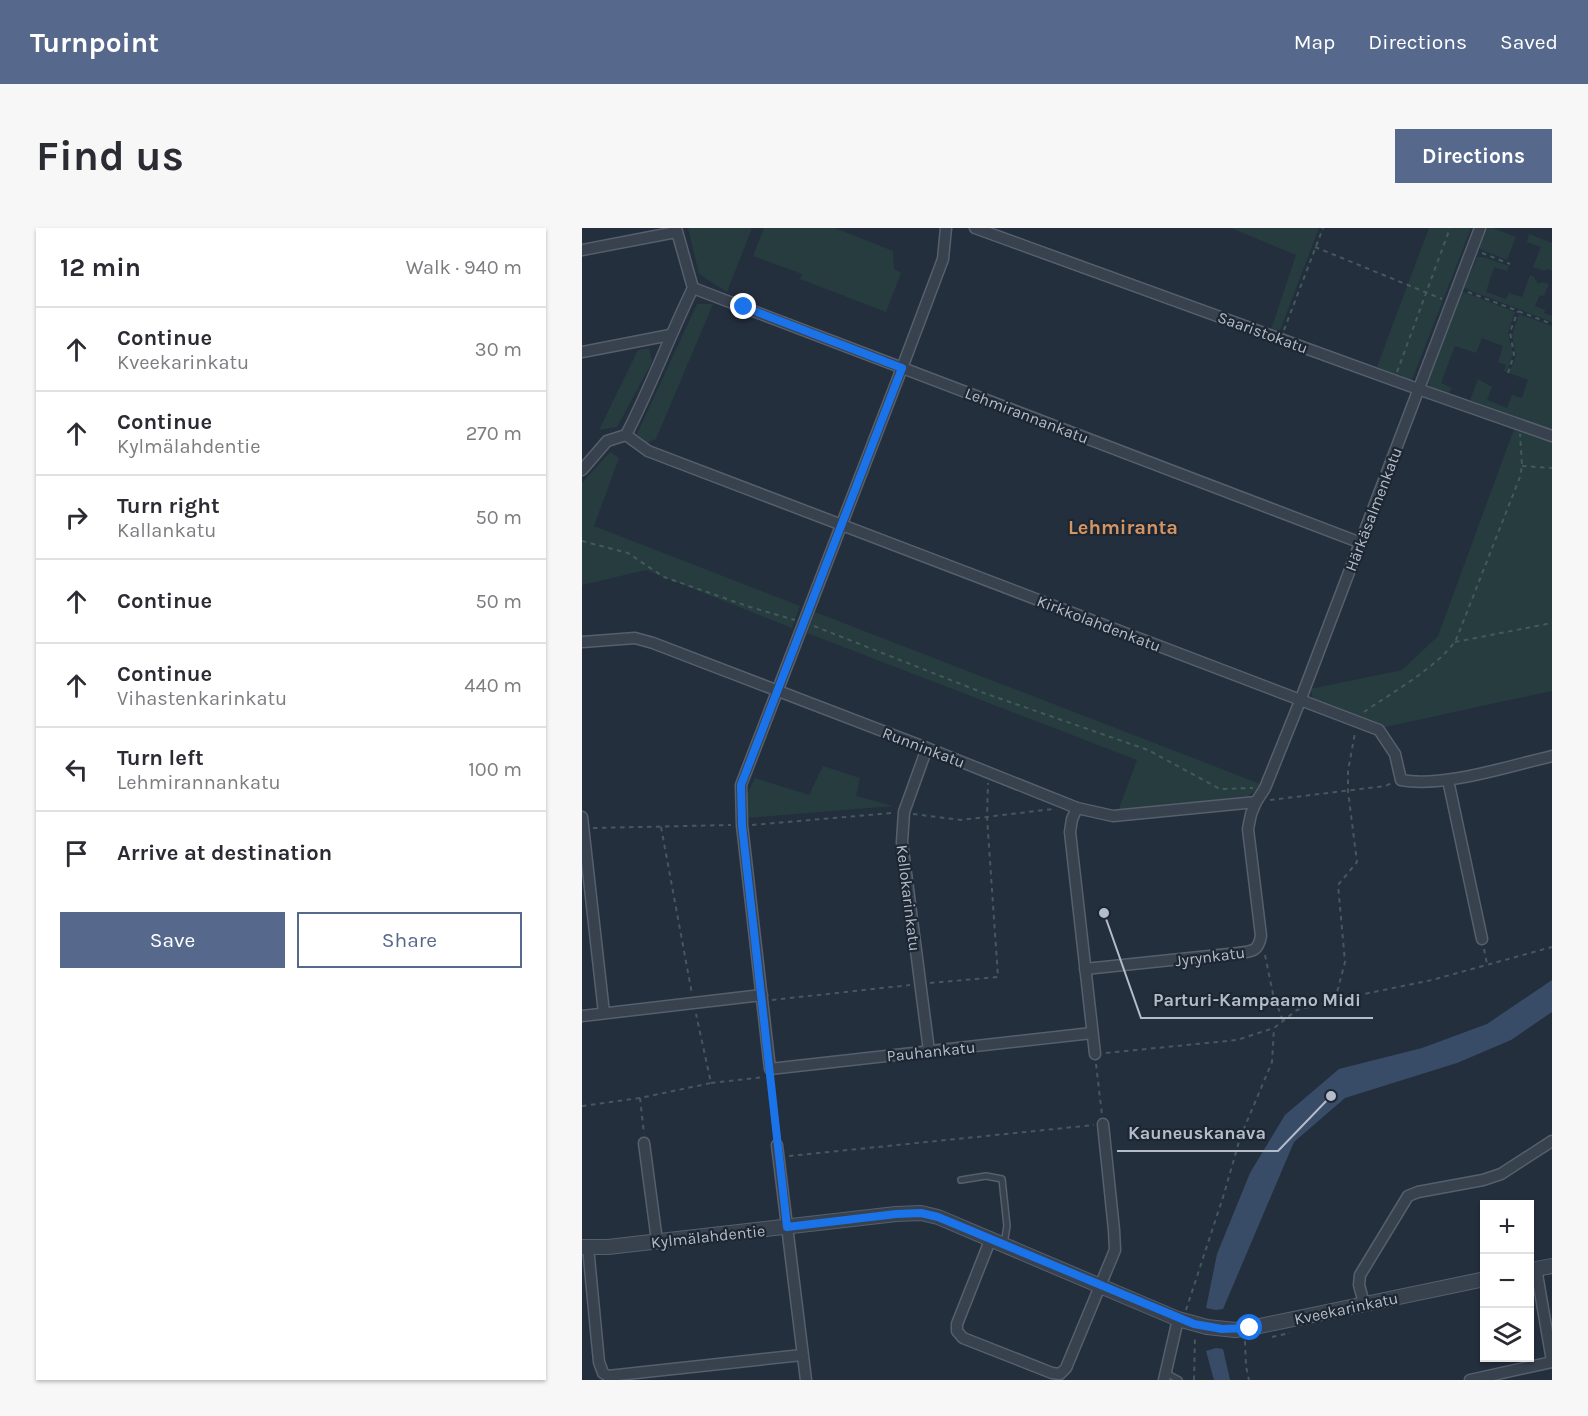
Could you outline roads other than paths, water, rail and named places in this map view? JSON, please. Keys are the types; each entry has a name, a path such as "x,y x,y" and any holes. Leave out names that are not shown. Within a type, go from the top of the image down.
{"street":[{"path":"582,1016 762,995 742,825 741,785 943,259 946,228"},
{"name":"Saaristokatu","path":"975,228 1552,436"},
{"name":"Härkäsalmenkatu","path":"1256,802 1265,788 1300,701 1480,228"},
{"path":"582,250 676,230 693,288 670,335 644,401 626,435 607,441 582,470"},
{"name":"Lehmirannankatu","path":"693,288 1361,543"},
{"path":"582,352 670,335"},
{"name":"Kirkkolahdenkatu","path":"626,435 648,451 1379,730 1395,754 1401,780 1417,783 1448,780"},
{"name":"Runninkatu","path":"582,642 635,638 653,643 988,771 1072,806 1113,816 1256,802"},
{"name":"Kellokarinkatu","path":"927,748 904,812 902,842 929,1051"},
{"path":"1482,939 1448,780 1552,756"},
{"name":"Jyrynkatu","path":"1085,969 1238,953 1253,950 1259,945 1261,936 1248,829 1256,802"},
{"path":"1072,806 1070,832 1095,1054"},
{"path":"582,817 604,1013"},
{"name":"Pauhankatu","path":"762,995 770,1073 929,1051 1092,1033"},
{"path":"998,1241 957,1324 957,1331 963,1338 1052,1373 1060,1374 1066,1368 1115,1250 1102,1124"},
{"path":"1364,1303 1359,1285 1360,1275 1408,1196 1501,1174 1552,1141"},
{"path":"645,1143 657,1241"},
{"path":"777,1145 806,1380"},
{"name":"Kylmälahdentie","path":"585,1247 608,1247 921,1213 938,1217 998,1241 1180,1322 1207,1328"},
{"path":"585,1247 599,1362 603,1373 608,1376 802,1354"},
{"path":"1534,1269 1552,1266"},
{"path":"1470,1380 1508,1376 1552,1361 1534,1274"},
{"name":"Kveekarinkatu","path":"1207,1328 1235,1330 1250,1328 1480,1280"},
{"path":"1165,1376 1180,1322"}],"lane":[{"path":"961,1179 986,1176 1002,1179 1007,1226 998,1241"},
{"path":"1165,1376 1179,1380"}],"water":[{"path":"1552,980 1552,1012 1511,1040 1457,1063 1345,1098 1294,1142 1223,1309 1206,1308 1217,1254 1250,1173 1285,1115 1339,1069 1422,1048 1487,1024"},
{"path":"1216,1348 1223,1349 1230,1380 1214,1380 1206,1351"}],"place":[{"name":"Parturi-Kampaamo Midi","path":"1104,913"},
{"name":"Kauneuskanava","path":"1331,1096"}],"district":[{"name":"Lehmiranta","path":"1123,527"}]}
